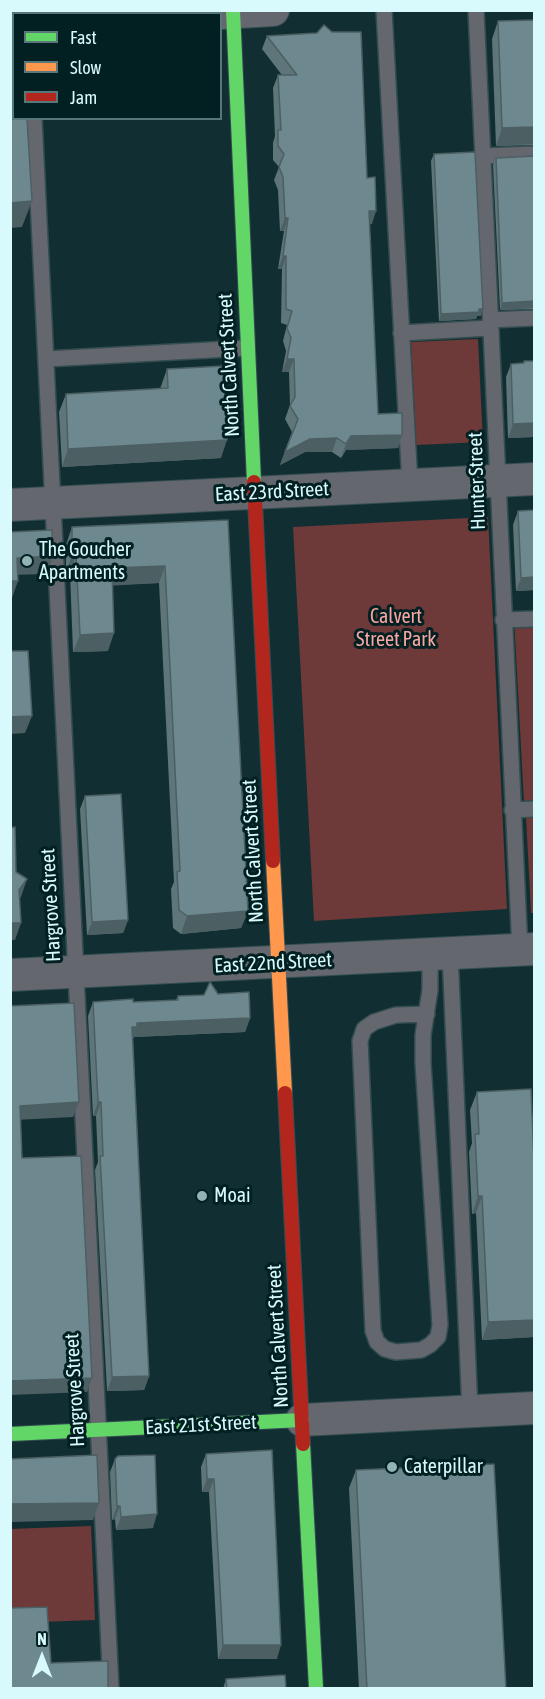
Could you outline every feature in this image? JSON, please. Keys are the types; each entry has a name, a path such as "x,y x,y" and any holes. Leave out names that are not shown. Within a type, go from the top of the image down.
{"main road":[{"name":"North Calvert Street","path":"224,12 247,348 316,1689"},
{"name":"East 21st Street","path":"10,1434 302,1420"}],"street":[{"path":"224,12 273,10"},
{"name":"East 23rd Street","path":"10,505 534,479"},
{"name":"East 22nd Street","path":"10,975 527,949"},
{"name":"East 21st Street","path":"302,1420 534,1408"}],"lane":[{"path":"384,10 410,485"},
{"name":"Hunter Street","path":"476,10 512,810 527,949"},
{"name":"Hargrove Street","path":"34,120 111,1689"},
{"path":"482,156 534,154"},
{"path":"401,333 534,318"},
{"path":"46,359 247,348"},
{"path":"503,620 534,619"},
{"path":"512,810 534,809"},
{"path":"427,1014 396,1015 374,1022 364,1029 360,1041 373,1331 377,1342 385,1349 396,1352 421,1350 430,1345 438,1337 440,1325 423,1064 430,990 440,953"},
{"path":"440,953 470,1411"}],"green space":[{"path":"478,339 483,442 416,445 411,342"},
{"name":"Calvert Street Park","path":"488,517 507,909 314,921 293,527"},
{"path":"534,616 534,803 524,803 514,617"},
{"path":"534,816 534,913 531,913 526,817"},
{"path":"91,1526 95,1620 11,1623 10,1529"}],"building":[{"path":"534,20 534,127 502,128 498,21"},
{"path":"324,25 332,32 361,32 367,178 375,177 376,211 369,211 378,414 402,413 402,435 351,436 346,444 337,438 310,439 285,452 298,419 290,406 295,397 294,359 287,359 291,338 287,328 292,311 286,309 286,256 283,256 288,218 285,218 283,177 279,167 284,154 278,146 278,130 281,130 278,75 297,75 267,36 317,33"},
{"path":"10,47 12,47 12,120 27,120 32,201 10,203"},
{"path":"475,152 483,309 479,309 479,312 441,314 434,154"},
{"path":"534,156 534,301 502,303 496,158"},
{"path":"524,361 534,361 534,423 513,424 511,364 524,363"},
{"path":"223,366 225,398 231,414 227,440 68,449 66,394 168,388 167,369"},
{"path":"534,510 534,577 521,578 518,511"},
{"path":"228,520 248,911 187,916 179,910 177,872 180,871 165,566 112,568 114,633 80,635 76,555 72,555 72,527"},
{"path":"52,530 53,556 17,558 18,581 10,581 10,532"},
{"path":"10,651 28,651 32,716 10,717"},
{"path":"121,794 128,920 92,922 85,796"},
{"path":"15,827 16,872 27,879 19,890 21,923 10,923 10,828"},
{"path":"210,982 218,994 249,992 250,1018 137,1023 137,1027 132,1027 149,1376 112,1377 100,1156 103,1156 101,1102 98,1102 93,1002 133,999 133,1002 178,1000 178,996 204,995"},
{"path":"74,1003 79,1102 20,1106 22,1158 81,1156 92,1378 10,1381 10,1006"},
{"path":"531,1089 534,1162 534,1320 488,1322 482,1196 478,1196 475,1134 479,1134 477,1092"},
{"path":"272,1450 281,1645 223,1645 214,1479 207,1479 206,1454"},
{"path":"97,1455 99,1503 10,1504 10,1459"},
{"path":"155,1455 157,1514 121,1517 120,1506 117,1506 115,1459 118,1456"},
{"path":"494,1464 506,1689 367,1689 356,1470"},
{"path":"47,1607 51,1663 108,1661 108,1689 10,1689 10,1608"},
{"path":"285,1675 286,1689 227,1689 226,1679"}],"traffic: fast":[{"path":"233,10 254,482"},
{"path":"10,1434 302,1420"},
{"path":"303,1444 316,1688"}],"traffic: slow":[{"path":"273,861 285,1093"}],"traffic: jam":[{"path":"254,482 273,861"},
{"path":"285,1093 303,1444"}],"place":[{"name":"The Goucher Apartments","path":"27,561"},
{"name":"Moai","path":"202,1196"},
{"name":"Caterpillar","path":"392,1467"}]}
